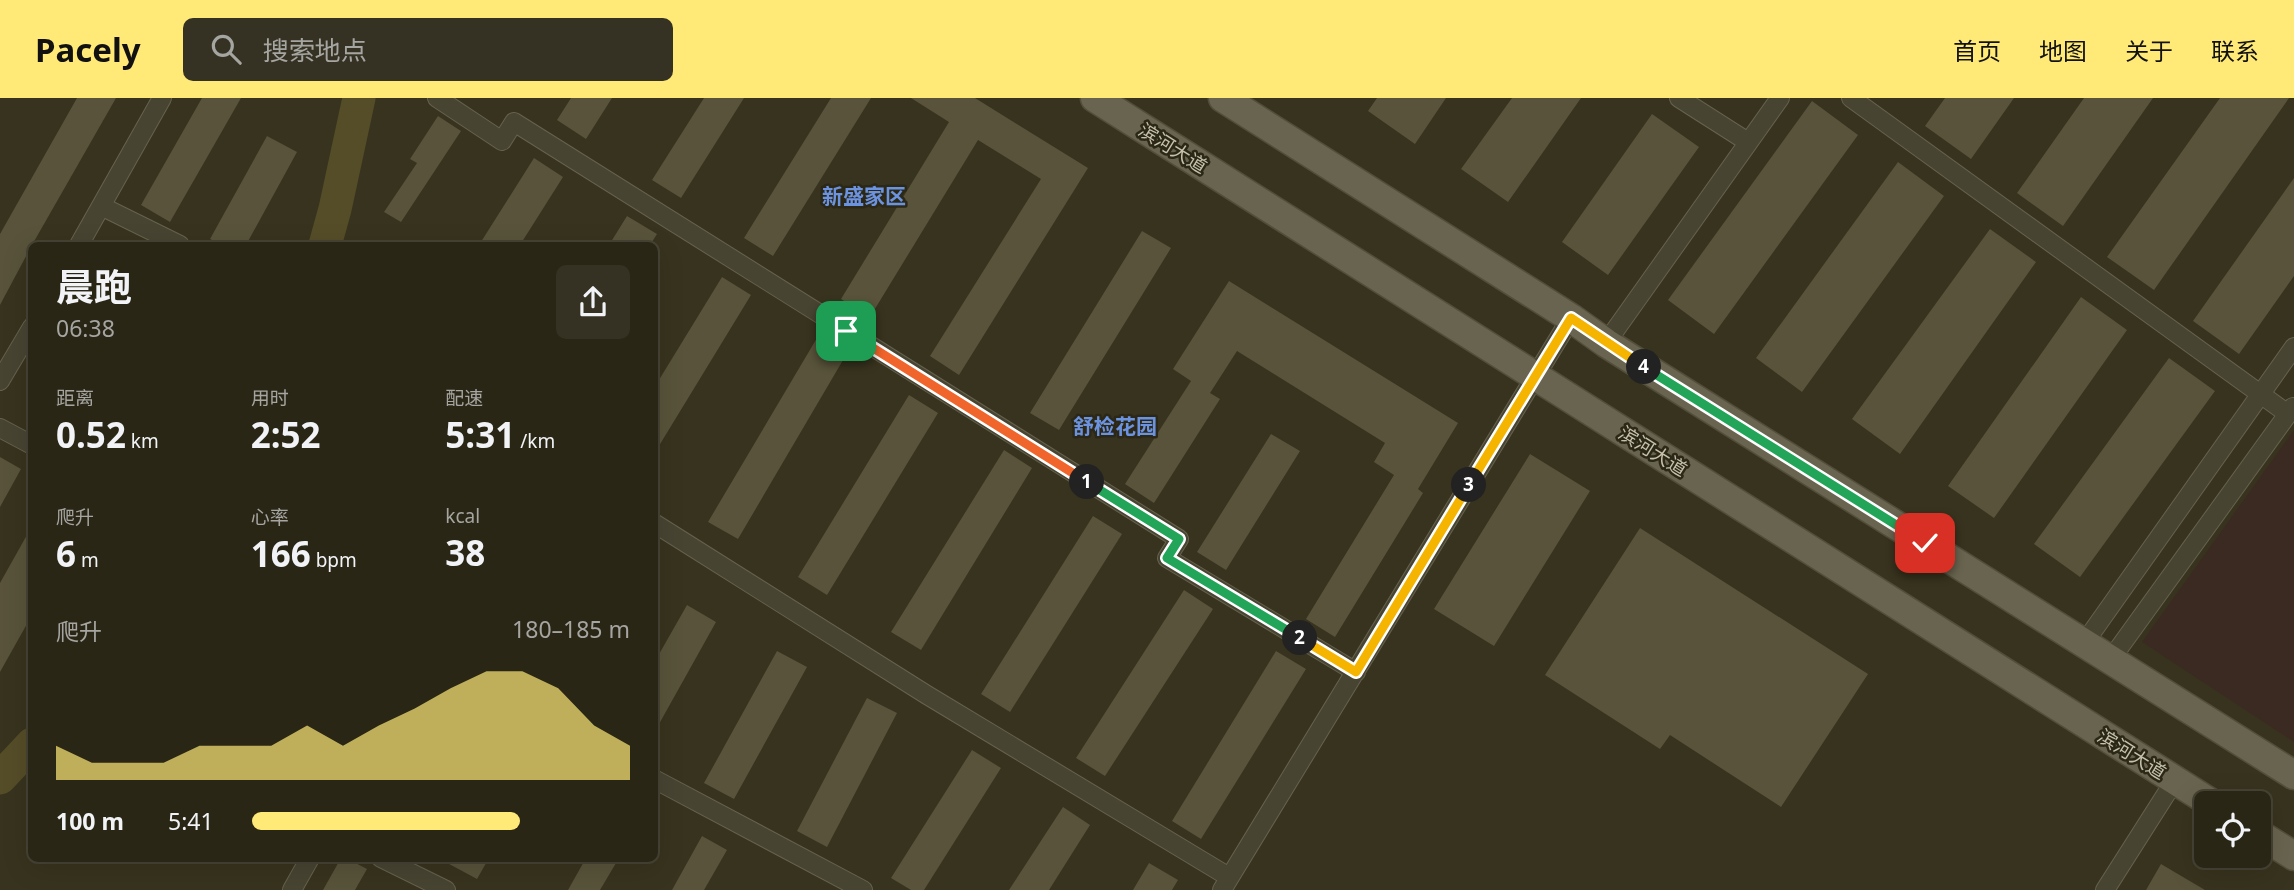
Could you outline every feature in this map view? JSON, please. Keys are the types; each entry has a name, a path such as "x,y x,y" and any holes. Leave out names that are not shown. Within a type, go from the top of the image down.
{"main road":[{"name":"滨河大道","path":"1094,98 2194,792"},
{"path":"1223,98 1571,318 1606,343 2294,775"},
{"path":"2271,842 2294,856"}],"street":[{"path":"81,242 162,98"},
{"path":"437,98 502,141 514,122 1179,539 1167,558 1356,672"},
{"path":"1679,98 1748,142"},
{"path":"1606,343 1780,98"},
{"path":"1851,98 2260,395 2291,410 2111,659"},
{"path":"101,206 174,242"},
{"path":"658,526 1226,884 1571,318"},
{"path":"0,381 28,334"},
{"path":"2085,642 2294,347"},
{"path":"0,428 28,443"},
{"path":"2105,890 2175,780"},
{"path":"658,781 858,889"},
{"path":"292,890 308,862"},
{"path":"389,862 446,890"}],"shaded area":[{"path":"2294,430 2294,742 2142,642"}],"building":[{"path":"77,98 116,98 34,242 28,242 28,252 0,305 0,234"},
{"path":"202,98 241,98 170,222 141,205"},
{"path":"571,98 612,98 586,139 557,120"},
{"path":"704,98 744,98 681,198 652,180"},
{"path":"831,98 871,98 773,256 744,238"},
{"path":"911,98 975,98 1088,168 959,375 930,356 1041,179 978,140 870,317 841,299 949,122"},
{"path":"1377,98 1446,98 1415,144 1368,111"},
{"path":"1512,98 1581,98 1508,202 1461,169"},
{"path":"1945,98 2014,98 1971,159 1925,126"},
{"path":"2084,98 2153,98 2063,226 2017,193"},
{"path":"2220,98 2289,98 2154,290 2107,257"},
{"path":"1812,101 1858,135 1714,334 1668,300"},
{"path":"1652,114 1699,147 1608,275 1562,242"},
{"path":"438,116 461,131 401,222 384,212 417,163 410,159"},
{"path":"267,136 297,152 248,242 216,242 210,239"},
{"path":"534,158 563,177 522,242 481,242"},
{"path":"1898,162 1944,196 1802,392 1756,358"},
{"path":"2294,178 2294,276 2239,354 2193,321"},
{"path":"627,216 657,234 652,242 611,242"},
{"path":"1990,229 2036,262 1900,454 1852,419"},
{"path":"1142,231 1171,248 1059,430 1030,413"},
{"path":"722,277 751,295 658,447 658,381"},
{"path":"1229,281 1458,423 1418,489 1423,493 1335,637 1306,619 1394,475 1374,462 1385,443 1237,351 1210,393 1220,399 1154,503 1125,484 1191,381 1173,369"},
{"path":"2081,297 2127,330 1994,518 1948,486"},
{"path":"817,338 846,355 738,539 708,522"},
{"path":"2169,358 2215,391 2080,577 2034,544"},
{"path":"909,395 938,413 827,595 798,577"},
{"path":"1271,434 1300,451 1226,570 1197,552"},
{"path":"1004,450 1032,468 921,650 891,632"},
{"path":"1530,454 1590,491 1494,646 1434,609"},
{"path":"0,457 21,469 0,507"},
{"path":"1093,516 1122,534 1010,712 981,694"},
{"path":"1640,528 1868,674 1781,807 1670,735 1660,749 1545,675"},
{"path":"28,533 28,622 0,672 0,583"},
{"path":"1184,590 1213,609 1105,776 1076,758"},
{"path":"687,605 716,622 658,726 658,656"},
{"path":"777,651 807,667 734,799 704,783"},
{"path":"1276,651 1306,669 1201,839 1172,821"},
{"path":"867,698 897,713 827,847 797,831"},
{"path":"972,750 1001,768 924,890 911,890 891,878"},
{"path":"1063,807 1090,825 1049,890 1009,890"},
{"path":"702,836 727,850 704,890 672,890"},
{"path":"339,862 354,862 367,869 355,890 323,890"},
{"path":"445,862 487,862 477,879"},
{"path":"584,862 617,862 600,890 568,890"},
{"path":"1149,863 1178,880 1172,890 1133,890"},
{"path":"2161,864 2205,890 2146,890"}],"waterway":[{"path":"326,242 359,98"},
{"path":"0,778 28,748"}],"district":[{"name":"新盛家区","path":"864,196"},
{"name":"舒检花园","path":"1115,426"}],"route":[{"path":"846,331 1179,539 1167,558 1356,672 1571,318 1606,343 1925,543"}]}
